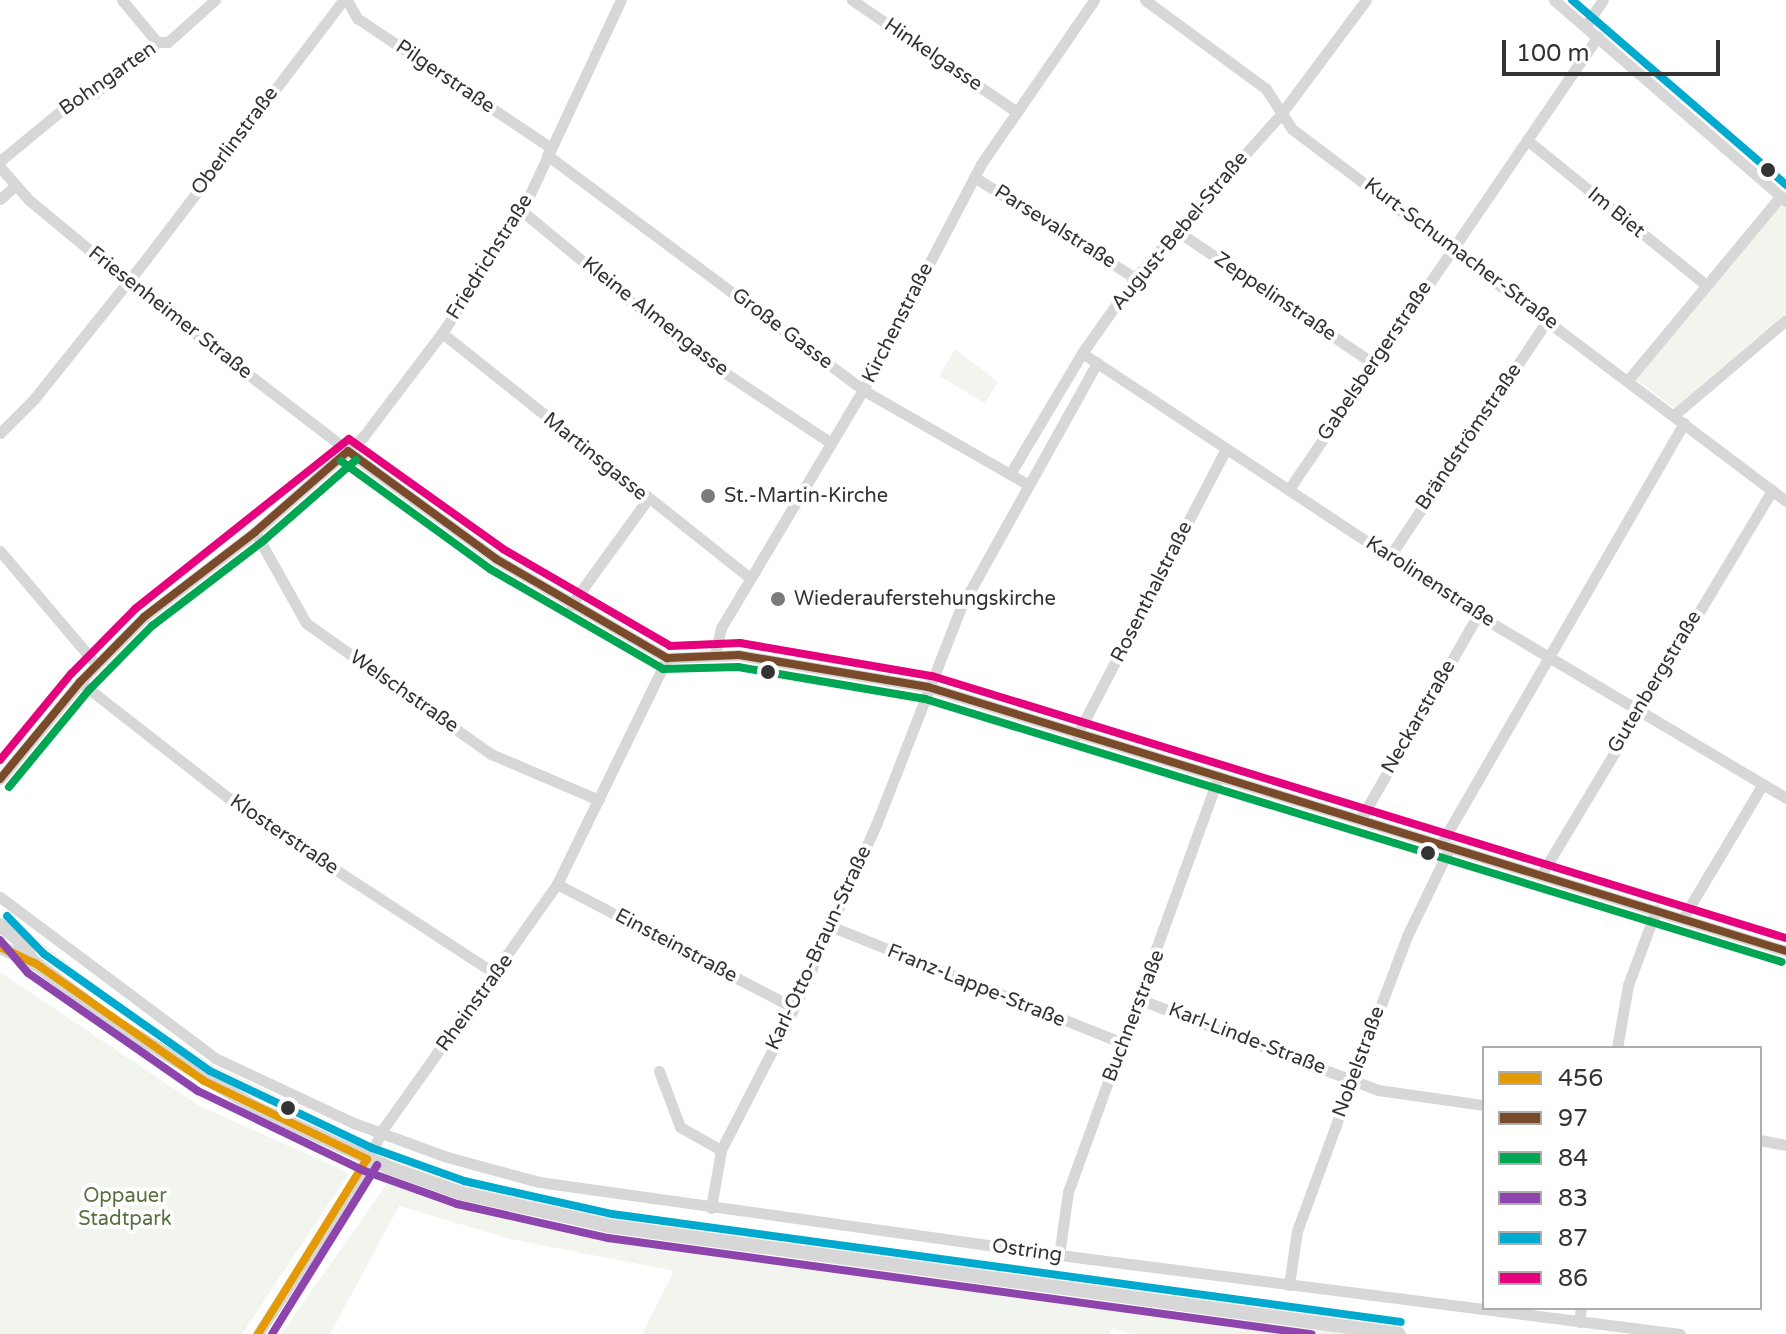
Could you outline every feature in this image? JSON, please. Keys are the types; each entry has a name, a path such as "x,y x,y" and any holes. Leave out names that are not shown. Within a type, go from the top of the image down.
{"street":[{"path":"122,0 157,42"},
{"name":"Bohngarten","path":"0,161 74,100 95,93 157,42 168,42 215,0"},
{"name":"Pilgerstraße","path":"345,0 357,18 549,151"},
{"name":"Oberlinstraße","path":"0,433 34,399 128,282 345,0"},
{"name":"Friedrichstraße","path":"0,779 96,664 144,617 255,532 348,451 442,333 522,211 621,0"},
{"name":"Hinkelgasse","path":"852,0 1014,110"},
{"name":"Kirchenstraße","path":"715,654 721,628 863,390 974,177 1014,110 1094,0"},
{"name":"Kurt-Schumacher-Straße","path":"1145,0 1266,89 1292,129 1786,501"},
{"name":"August-Bebel-Straße","path":"1010,474 1082,353 1135,278 1281,114 1366,0"},
{"path":"1554,0 1784,199 1706,285 1628,380"},
{"path":"1586,25 1603,0"},
{"name":"Gabelsbergerstraße","path":"1289,489 1451,247 1598,36"},
{"name":"Im Biet","path":"1527,140 1706,285"},
{"name":"Große Gasse","path":"549,151 863,390 1029,485"},
{"name":"Friesenheimer Straße","path":"0,167 16,185 128,282 348,451 496,559 667,658"},
{"name":"Parsevalstraße","path":"974,177 1135,278"},
{"path":"0,199 16,185"},
{"name":"Kleine Almengasse","path":"522,211 689,349 831,443"},
{"name":"Zeppelinstraße","path":"1177,231 1374,364"},
{"name":"Brändströmstraße","path":"1390,556 1548,319"},
{"name":"Nobelstraße","path":"1289,1285 1297,1231 1407,936 1446,845 1679,419 1786,320"},
{"name":"Martinsgasse","path":"442,333 647,500 750,578"},
{"name":"Karolinenstraße","path":"1082,353 1478,615 1786,798"},
{"path":"928,687 960,609 1097,363"},
{"name":"Rosenthalstraße","path":"1077,735 1226,449"},
{"name":"Gutenbergstraße","path":"1541,875 1772,490"},
{"path":"571,605 647,500"},
{"name":"Welschstraße","path":"255,532 306,623 491,754 599,800"},
{"path":"0,551 96,664"},
{"name":"Neckarstraße","path":"1360,820 1478,615"},
{"path":"667,658 715,654 928,687 1786,951"},
{"name":"Rheinstraße","path":"258,1334 383,1129 557,884 667,658"},
{"name":"Klosterstraße","path":"80,682 241,808 496,974"},
{"name":"Karl-Otto-Braun-Straße","path":"711,1208 721,1150 794,1008 928,687"},
{"name":"Buchnerstraße","path":"1059,1255 1068,1192 1141,1000 1218,778"},
{"path":"1683,918 1763,784"},
{"name":"Einsteinstraße","path":"557,884 794,1008"},
{"name":"Ostring","path":"0,897 215,1058 354,1123 383,1129 447,1157 539,1182 711,1208 1482,1310"},
{"path":"1617,1046 1628,985 1656,910"},
{"path":"0,925 20,941 35,963"},
{"name":"Franz-Lappe-Straße","path":"830,926 1123,1043"},
{"path":"0,947 35,963 204,1081 367,1159 461,1193 610,1226 1399,1334"},
{"name":"Karl-Linde-Straße","path":"1141,1000 1378,1090 1482,1105"},
{"path":"659,1071 680,1127 721,1150"},
{"path":"1762,1140 1786,1145"},
{"name":"Ostring","path":"1485,1310 1680,1334"},
{"path":"1579,1322 1581,1310"}],"green space":[{"path":"1781,203 1786,208 1786,313 1674,408 1634,378"},
{"path":"955,349 998,382 985,403 939,376"},
{"path":"0,910 132,1014 215,1066 277,1095 271,1105 131,1019"},
{"name":"Oppauer Stadtpark","path":"0,972 198,1105 349,1173 242,1334 0,1334"},
{"path":"391,1178 474,1206 681,1248 1349,1334 1132,1334 1112,1328 1110,1334 642,1334 674,1271 511,1239 399,1206 330,1334 281,1334"}],"transit line":[{"name":"87","path":"1572,0 1786,185"},
{"name":"86","path":"0,760 71,674 135,609 349,439 503,549 670,646 740,643 932,676 1786,938"},
{"name":"97","path":"348,451 496,559 667,658 739,655 928,687 1786,951"},
{"name":"97","path":"0,779 80,682 144,617 255,532 348,451"},
{"name":"84","path":"9,787 89,690 152,626 262,542 356,460"},
{"name":"84","path":"341,461 490,569 663,669 738,667 925,699 1782,962"},
{"name":"87","path":"7,916 44,954 210,1071 372,1148 464,1181 612,1214 1401,1322"},
{"name":"83","path":"0,940 28,973 198,1091 362,1170 457,1204 608,1238 1311,1334"},
{"name":"456","path":"0,947 35,963 204,1081 367,1159"},
{"name":"456","path":"258,1334 367,1159"},
{"name":"83","path":"272,1334 377,1165"}],"place":[{"name":"St.-Martin-Kirche","path":"708,496"},
{"name":"Wiederauferstehungskirche","path":"778,599"}]}
